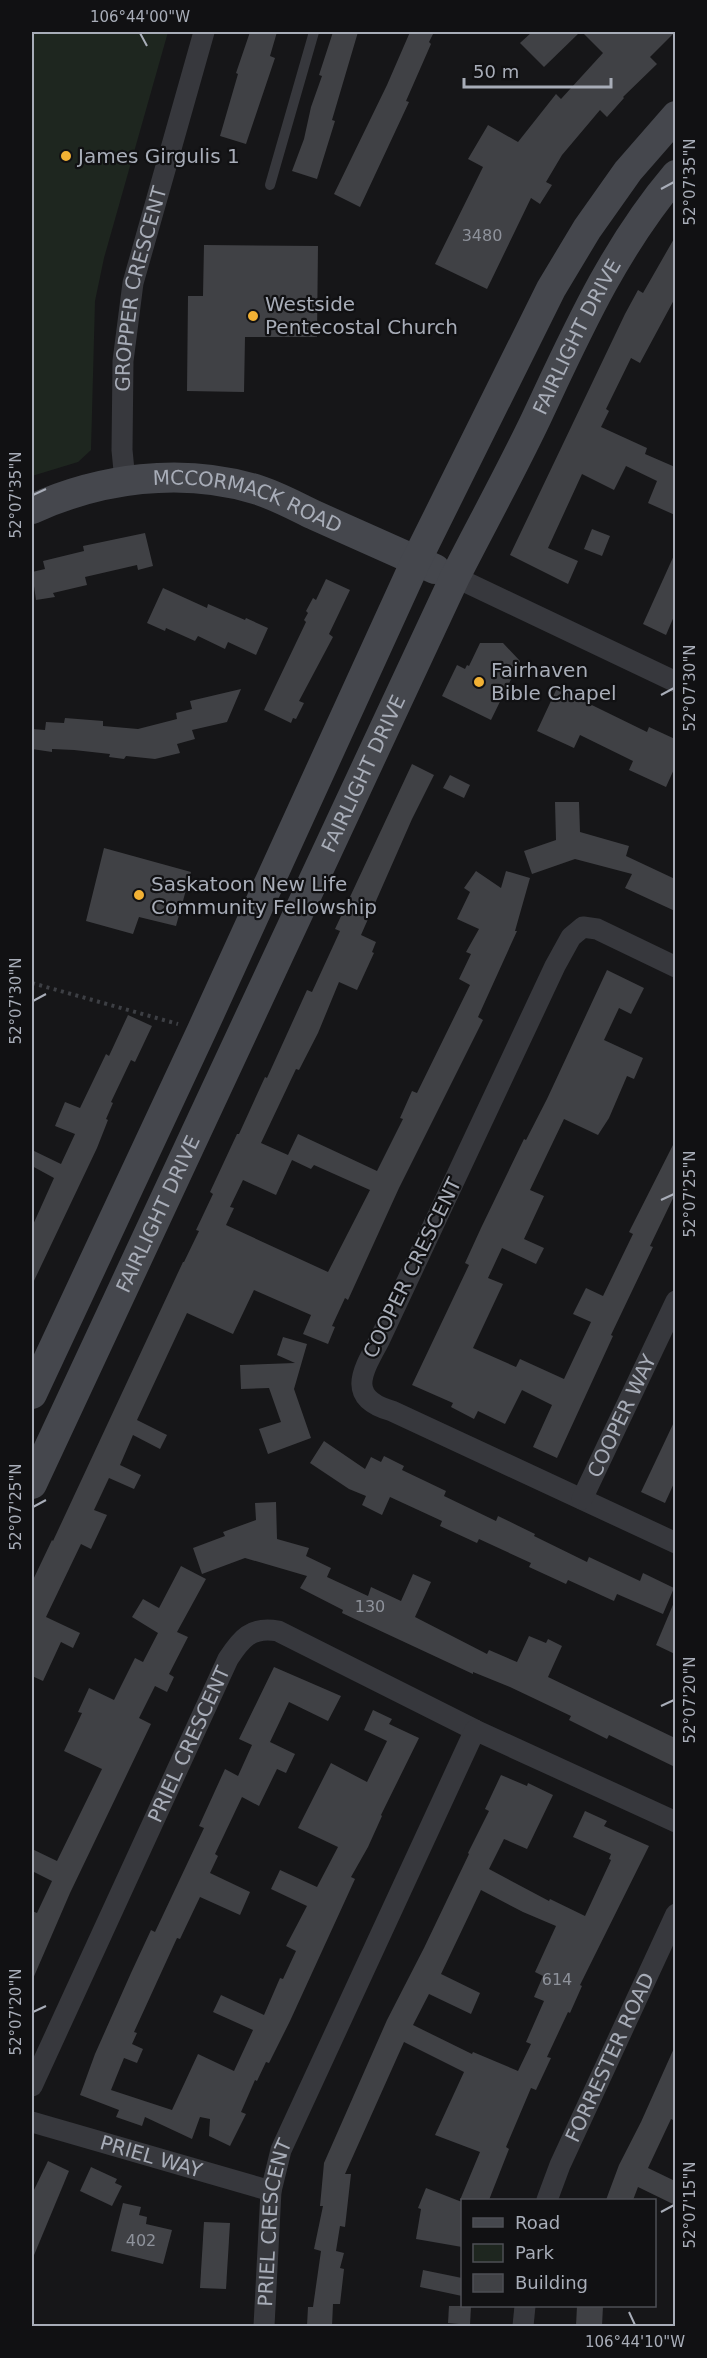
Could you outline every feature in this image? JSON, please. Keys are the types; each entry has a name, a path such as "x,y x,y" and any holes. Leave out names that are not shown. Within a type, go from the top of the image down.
{"main road":[{"name":"FAIRLIGHT DRIVE","path":"32,1394 207,1020 416,561 550,289 587,229 628,171 675,116"},
{"name":"FAIRLIGHT DRIVE","path":"32,1484 455,577 526,438 596,292 636,226 675,175"},
{"name":"MCCORMACK ROAD","path":"32,509 76,491 124,481 191,478 257,490 455,577"}],"street":[{"name":"GROPPER CRESCENT","path":"124,481 123,361 133,283 204,32"},
{"path":"455,577 675,682"},
{"name":"COOPER CRESCENT","path":"675,967 597,929 583,927 571,937 555,966 379,1341 361,1374 364,1395 376,1406 392,1411 675,1543"},
{"name":"COOPER WAY","path":"582,1499 675,1301"},
{"name":"PRIEL CRESCENT","path":"32,2086 228,1659 242,1639 259,1631 278,1631 475,1730 675,1821"},
{"name":"PRIEL CRESCENT","path":"264,2326 271,2191 281,2150 475,1730"},
{"name":"FORRESTER ROAD","path":"547,2199 560,2165 675,1914"},
{"name":"PRIEL WAY","path":"32,2122 271,2191"},
{"path":"523,2326 525,2307"}],"lane":[{"path":"270,185 314,32"}],"path":[{"path":"32,983 179,1024"}],"green space":[{"path":"32,32 168,32 104,258 95,301 91,450 78,462 32,476"}],"building":[{"path":"250,32 277,32 270,56 275,58 246,144 220,136 238,74 236,73"},
{"path":"333,32 358,32 317,179 292,171 304,139 311,107 322,76 319,75"},
{"path":"410,32 434,32 406,101 409,102 360,207 334,194"},
{"path":"532,32 580,32 544,67 520,43"},
{"path":"582,32 675,32 650,57 657,64 623,97 607,117 600,110 562,155 546,182 552,185 540,204 531,198 487,289 435,264 483,167 468,159 488,125 518,142 556,94 561,99 603,53"},
{"path":"675,237 675,298 640,363 631,358 606,409 609,411 601,427 647,448 645,454 675,467 675,515 648,503 657,481 626,466 614,490 582,474 548,548 578,561 568,584 510,555 625,314 638,290 643,293"},
{"name":"Westside Pentecostal Church","path":"204,245 318,246 317,337 245,337 244,392 187,391 188,296 203,296"},
{"path":"592,529 610,536 602,556 584,549"},
{"path":"145,533 153,566 138,570 137,565 85,577 87,585 53,593 55,597 36,600 32,572 45,569 43,561 84,551 83,546"},
{"path":"675,553 675,614 666,635 643,624"},
{"path":"326,579 350,590 329,634 333,637 299,701 304,703 296,719 293,718 291,723 264,710 306,622 304,620 308,613 306,611 313,598 316,600"},
{"path":"163,588 207,608 208,604 268,628 256,655 228,642 225,649 198,636 195,641 166,628 165,631 147,623"},
{"name":"Fairhaven Bible Chapel","path":"480,643 503,643 520,661 491,720 442,696 457,665 465,669 467,665 469,666"},
{"path":"557,688 647,732 649,727 675,739 675,767 666,787 629,770 633,761 580,735 574,748 537,731"},
{"path":"241,689 227,722 192,730 195,739 177,744 180,753 155,759 126,756 124,759 109,757 110,754 74,750 52,749 52,752 32,749 32,729 45,730 46,722 64,723 65,718 103,721 103,726 138,729 177,719 176,713 192,709 190,701"},
{"path":"412,764 434,775 361,935 376,942 372,952 374,953 357,990 339,982 318,1033 299,1070 296,1069 261,1143 288,1155 298,1134 377,1171 403,1119 400,1118 412,1091 417,1093 470,985 459,979 471,954 466,952 479,929 457,919 470,892 464,888 476,871 501,888 506,871 530,878 515,931 517,931 478,1017 483,1020 399,1188 348,1300 345,1298 332,1326 335,1327 328,1344 303,1334 311,1315 254,1290 233,1334 187,1313 137,1420 167,1435 160,1449 133,1435 120,1465 141,1475 134,1489 109,1478 94,1510 107,1515 91,1549 81,1544 46,1617 80,1633 73,1648 61,1642 43,1681 32,1676 32,1582 199,1231 196,1230 213,1194 210,1192 237,1134 265,1077 267,1078 307,990 312,992 340,931 335,929","holes":["292,1160 311,1169 314,1165 370,1190 328,1272 226,1225 234,1208 230,1207 243,1180 276,1195"]},
{"path":"450,775 470,785 464,798 443,788"},
{"path":"555,802 579,802 580,832 629,846 626,856 675,879 675,911 625,888 632,874 575,859 532,874 524,851 556,840"},
{"name":"Saskatoon New Life Community Fellowship","path":"104,848 191,872 176,926 139,917 133,934 86,921"},
{"path":"607,970 644,988 631,1014 619,1008 604,1040 643,1058 634,1079 627,1076 609,1118 598,1135 564,1119 530,1190 544,1196 524,1239 544,1248 536,1264 502,1248 488,1278 503,1284 473,1348 516,1367 520,1359 564,1379 591,1322 573,1314 586,1288 603,1296 633,1234 629,1232 675,1141 675,1194 557,1458 533,1447 552,1405 522,1390 505,1424 478,1411 474,1419 451,1407 453,1403 412,1385 469,1265 465,1263 481,1228 524,1139 526,1140 547,1099"},
{"path":"128,1015 152,1026 135,1062 131,1060 111,1102 113,1103 106,1119 108,1120 97,1148 32,1285 32,1227 54,1178 32,1166 32,1150 61,1164 75,1134 55,1126 65,1102 80,1108 106,1054 109,1056"},
{"path":"283,1337 307,1344 294,1389 311,1438 268,1454 259,1429 281,1422 269,1388 241,1389 240,1365 295,1363 277,1355"},
{"path":"675,1420 675,1481 665,1503 641,1492"},
{"path":"324,1441 365,1469 371,1457 381,1462 384,1456 404,1466 402,1470 446,1491 444,1496 496,1521 498,1516 587,1562 589,1557 640,1581 643,1573 674,1588 663,1614 617,1594 614,1601 568,1580 566,1584 529,1567 531,1563 479,1539 477,1543 440,1526 442,1521 390,1497 382,1515 362,1505 366,1496 349,1489 310,1463"},
{"path":"276,1502 277,1539 309,1548 306,1556 331,1568 327,1577 368,1596 371,1587 401,1601 413,1574 431,1582 415,1617 487,1654 489,1650 517,1662 529,1636 546,1643 548,1639 562,1646 548,1677 675,1738 675,1767 609,1735 607,1739 569,1720 571,1716 510,1687 473,1672 473,1674 342,1613 343,1610 300,1588 307,1576 245,1558 202,1574 193,1548 225,1536 223,1532 256,1520 255,1503"},
{"path":"181,1566 206,1579 177,1632 188,1637 169,1674 174,1677 167,1692 155,1686 139,1718 151,1724 70,1893 32,1981 32,1911 37,1913 52,1881 32,1871 32,1849 57,1861 102,1769 64,1751 82,1713 78,1712 89,1688 114,1700 135,1658 143,1662 158,1633 132,1617 143,1599 159,1608"},
{"path":"675,1600 675,1654 656,1645"},
{"path":"274,1667 341,1696 328,1721 289,1702 270,1742 295,1754 286,1773 277,1769 259,1806 242,1797 215,1854 218,1856 210,1873 250,1892 240,1915 200,1897 180,1939 177,1938 134,2032 137,2033 132,2044 143,2049 137,2063 124,2058 111,2090 172,2110 198,2054 234,2071 253,2030 213,2012 221,1995 264,2015 280,1978 283,1979 296,1951 286,1946 307,1906 271,1889 280,1870 317,1887 338,1847 298,1828 331,1763 367,1782 387,1741 364,1730 373,1710 392,1719 389,1724 419,1738 368,1847 351,1877 355,1879 290,2021 269,2063 266,2062 257,2081 255,2080 241,2112 246,2114 230,2146 209,2136 210,2119 200,2117 192,2139 145,2117 142,2126 116,2117 119,2110 80,2095 95,2054 131,1973 151,1930 155,1932 204,1828 199,1826 225,1769 238,1776 252,1745 239,1739"},
{"path":"501,1775 527,1786 528,1783 553,1795 527,1849 504,1839 489,1869 549,1901 550,1899 585,1916 611,1860 609,1859 611,1854 573,1837 585,1811 607,1821 604,1826 649,1846 580,1985 582,1986 570,2013 568,2012 547,2057 551,2058 536,2090 531,2088 506,2147 509,2149 489,2199 460,2200 480,2152 435,2135 464,2072 404,2042 345,2174 351,2174 345,2227 340,2226 336,2251 344,2253 340,2268 344,2269 340,2304 333,2304 332,2326 307,2326 308,2307 313,2307 321,2251 314,2249 323,2206 320,2206 324,2163 387,2020 489,1811 485,1809","holes":["481,1890 556,1926 535,1972 543,1976 534,1997 544,2001 526,2042 531,2044 518,2071 473,2052 472,2054 413,2025 429,1994 471,2014 480,1993 441,1974"]},
{"path":"675,2046 675,2121 671,2119 648,2168 675,2181 675,2205 638,2187 633,2199 606,2199 619,2165"},
{"path":"48,2161 69,2171 32,2260 32,2194"},
{"path":"91,2167 117,2179 115,2183 122,2186 112,2206 80,2191"},
{"path":"426,2188 461,2202 461,2247 416,2239 421,2209 418,2208"},
{"path":"123,2203 141,2207 139,2215 147,2217 146,2224 172,2230 163,2264 111,2251"},
{"path":"204,2222 230,2223 226,2289 200,2288"},
{"path":"423,2270 461,2278 461,2296 420,2287"},
{"path":"449,2306 471,2307 470,2325 448,2323"},
{"path":"577,2307 603,2307 602,2326 576,2326"}],"place":[{"name":"James Girgulis 1","path":"66,156"},
{"name":"Westside Pentecostal Church","path":"253,316"},
{"name":"Fairhaven Bible Chapel","path":"479,682"},
{"name":"Saskatoon New Life Community Fellowship","path":"139,895"}]}
